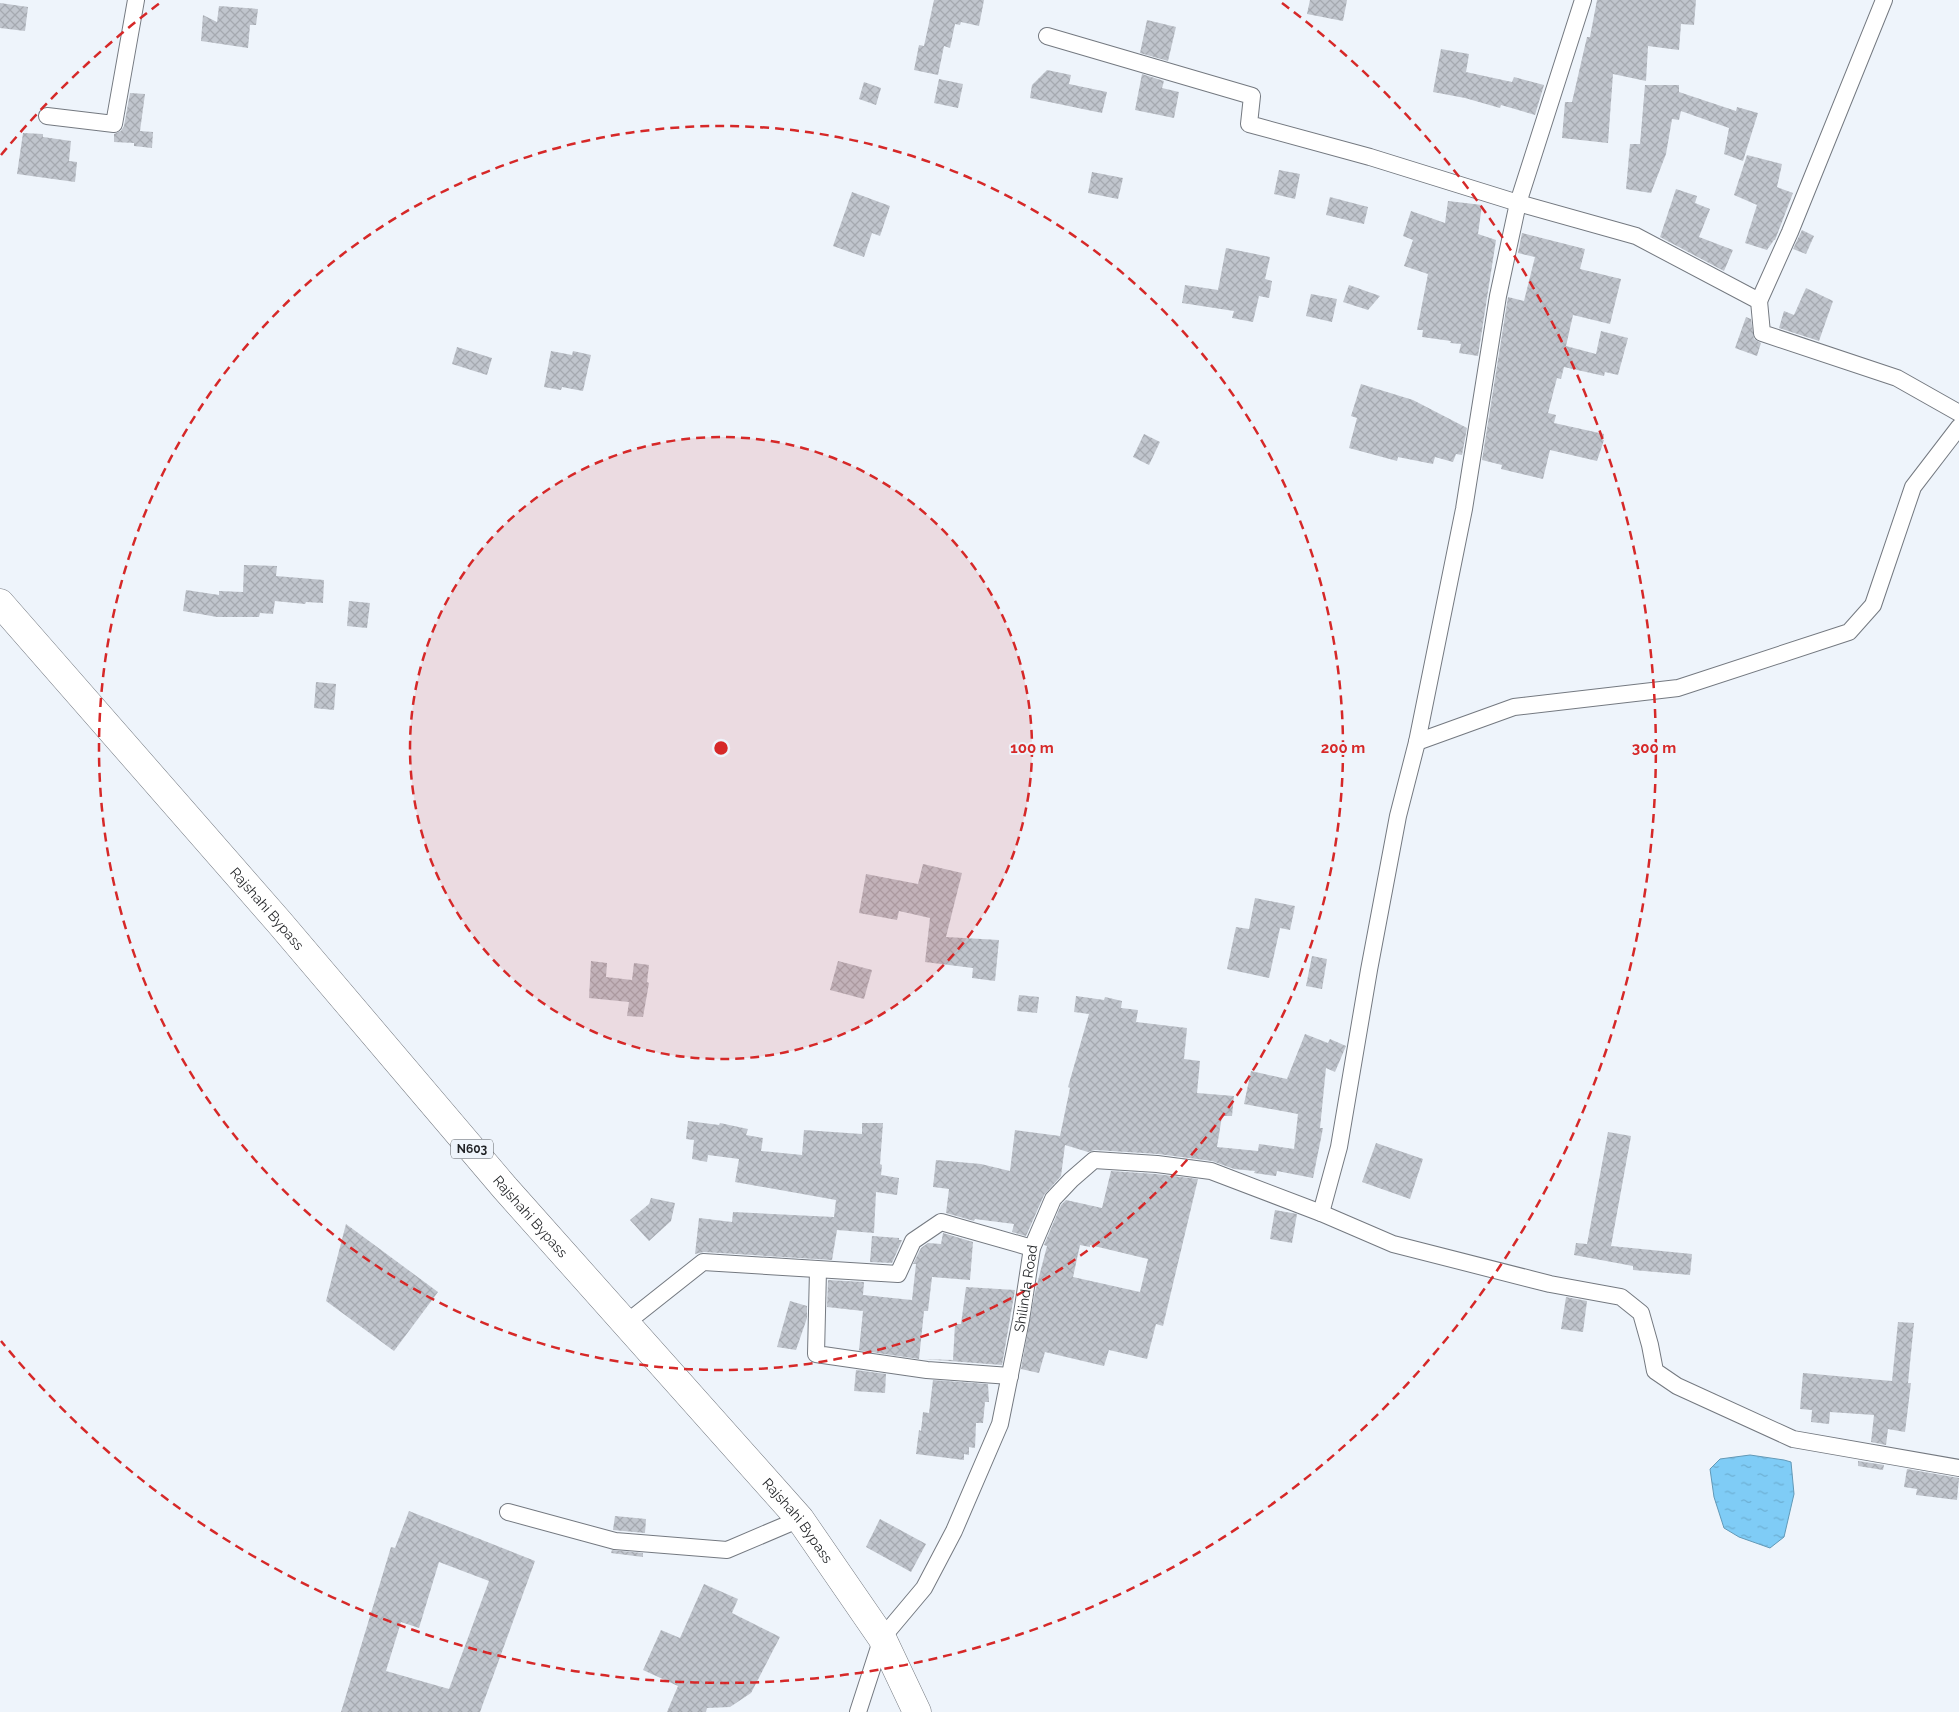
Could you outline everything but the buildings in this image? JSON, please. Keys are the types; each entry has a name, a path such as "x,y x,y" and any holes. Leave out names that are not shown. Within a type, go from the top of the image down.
{"highway":[{"name":"Rajshahi Bypass","path":"0,604 279,922 505,1188 800,1519 882,1638 917,1712"}],"street":[{"path":"47,116 114,124 136,0"},
{"path":"1321,1213 1339,1147 1396,826 1417,742 1464,509 1498,296 1518,203 1583,0"},
{"path":"1884,0 1790,232 1759,301 1762,333 1897,378 1959,413"},
{"path":"1047,36 1252,96 1249,124 1370,157 1518,203 1636,236 1759,301"},
{"path":"1417,742 1514,707 1678,688 1849,632 1873,605 1913,487 1959,427"},
{"name":"Shilinda Road","path":"882,1638 924,1588 954,1531 1000,1424 1032,1248 1053,1199 1094,1160 1157,1164 1211,1172 1321,1213 1393,1244 1550,1284 1621,1297 1640,1313 1650,1345 1655,1371 1677,1386 1793,1439 1959,1468"},
{"path":"626,1323 703,1262 898,1274 913,1241 940,1222 1032,1248"},
{"path":"818,1270 816,1354 927,1370 1010,1376"},
{"path":"508,1512 615,1541 727,1550 800,1519"},
{"path":"858,1712 882,1638"}],"water":[{"path":"1750,1455 1791,1462 1794,1494 1784,1537 1770,1548 1739,1537 1724,1528 1714,1497 1710,1469 1720,1459"}]}
